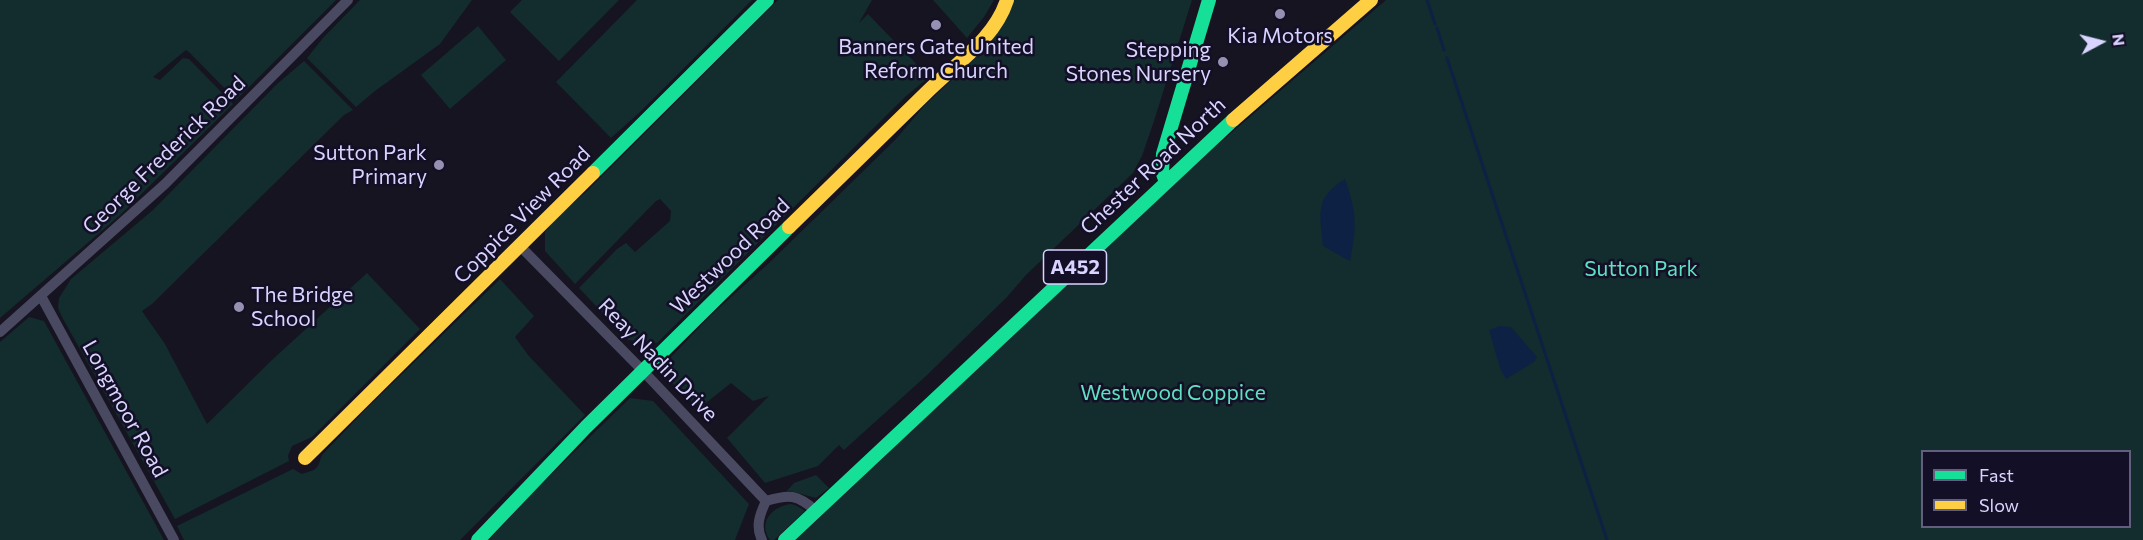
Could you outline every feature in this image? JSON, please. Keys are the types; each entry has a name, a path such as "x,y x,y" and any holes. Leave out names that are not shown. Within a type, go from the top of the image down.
{"main road":[{"name":"Coppice View Road","path":"304,458 767,0"},
{"name":"Westwood Road","path":"478,540 643,371 947,72 974,49 993,29 1007,0"},
{"path":"1166,182 1162,165 1163,154 1209,0"},
{"name":"Chester Road North","path":"785,540 1178,170 1292,67 1371,0"},
{"path":"1168,142 1172,162 1178,170"}],"street":[{"name":"George Frederick Road","path":"0,332 165,184 348,0"},
{"name":"Reay Nadin Drive","path":"520,246 766,501"},
{"name":"Longmoor Road","path":"41,296 174,540"},
{"path":"762,540 758,532 759,516 766,501 784,496 796,497 816,511"}],"green space":[{"path":"0,0 336,0 236,100 186,50 153,77 160,80 183,58 189,59 233,104 119,216 0,318"},
{"path":"360,0 472,0 440,44 356,107 307,58"},
{"path":"522,0 619,0 559,61 510,12"},
{"path":"637,0 752,0 611,138 556,82"},
{"path":"778,0 872,0 859,23 868,14 929,77 905,97 657,343 628,340 579,288 617,249 626,243 635,252 670,221 671,211 660,199 656,201 575,284 545,251 545,232 558,216 586,192"},
{"path":"933,0 994,0 967,38"},
{"path":"1014,0 1192,0 1142,156 1133,173 1026,275 1007,297 926,376 844,450 839,445 818,466 765,483 727,438 769,396 753,401 731,383 706,403 693,403 670,381 670,358 711,315 769,263 895,140 925,105 988,46"},
{"name":"Sutton Park","path":"1386,0 2143,0 2143,540 796,540 1173,183"},
{"path":"478,26 506,60 450,109 421,75"},
{"path":"304,61 353,110 344,115 152,304 142,311 165,344 207,424 273,359 367,273 420,329 312,437 292,446 288,456 289,461 175,519 62,317 58,308 59,298 71,279 153,210 277,84"},
{"path":"500,279 534,316 515,337 528,355 585,415 460,540 184,540 177,526 293,469 302,474 314,470 322,455 366,409"},
{"path":"29,317 44,321 164,540 0,540 0,342"},
{"path":"630,398 653,401 749,504 735,540 489,540 540,485"},
{"path":"816,475 829,488 816,498 786,492 794,483"},
{"path":"791,504 805,511 774,540 770,540 766,533 766,521 778,508"}],"water":[{"path":"1345,179 1355,220 1350,261 1323,246 1320,215 1328,193"},
{"path":"1500,326 1511,327 1537,357 1534,362 1506,379 1500,368 1489,330"}],"waterway":[{"path":"1427,0 1435,24"},
{"path":"1437,28 1444,50"},
{"path":"1447,58 1607,540"}],"traffic: fast":[{"path":"593,173 767,0"},
{"path":"1166,182 1162,171 1163,154 1209,0"},
{"path":"785,540 1233,120"},
{"path":"478,540 586,427 789,227"}],"traffic: slow":[{"path":"789,227 984,39 1001,14 1007,0"},
{"path":"1233,120 1371,0"},
{"path":"305,458 593,173"}],"place":[{"name":"Kia Motors","path":"1280,14"},
{"name":"Banners Gate United Reform Church","path":"936,25"},
{"name":"Stepping Stones Nursery","path":"1223,62"},
{"name":"Sutton Park Primary","path":"439,165"},
{"name":"The Bridge School","path":"239,307"}],"park label":[{"name":"Westwood Coppice","path":"1173,393"}]}
